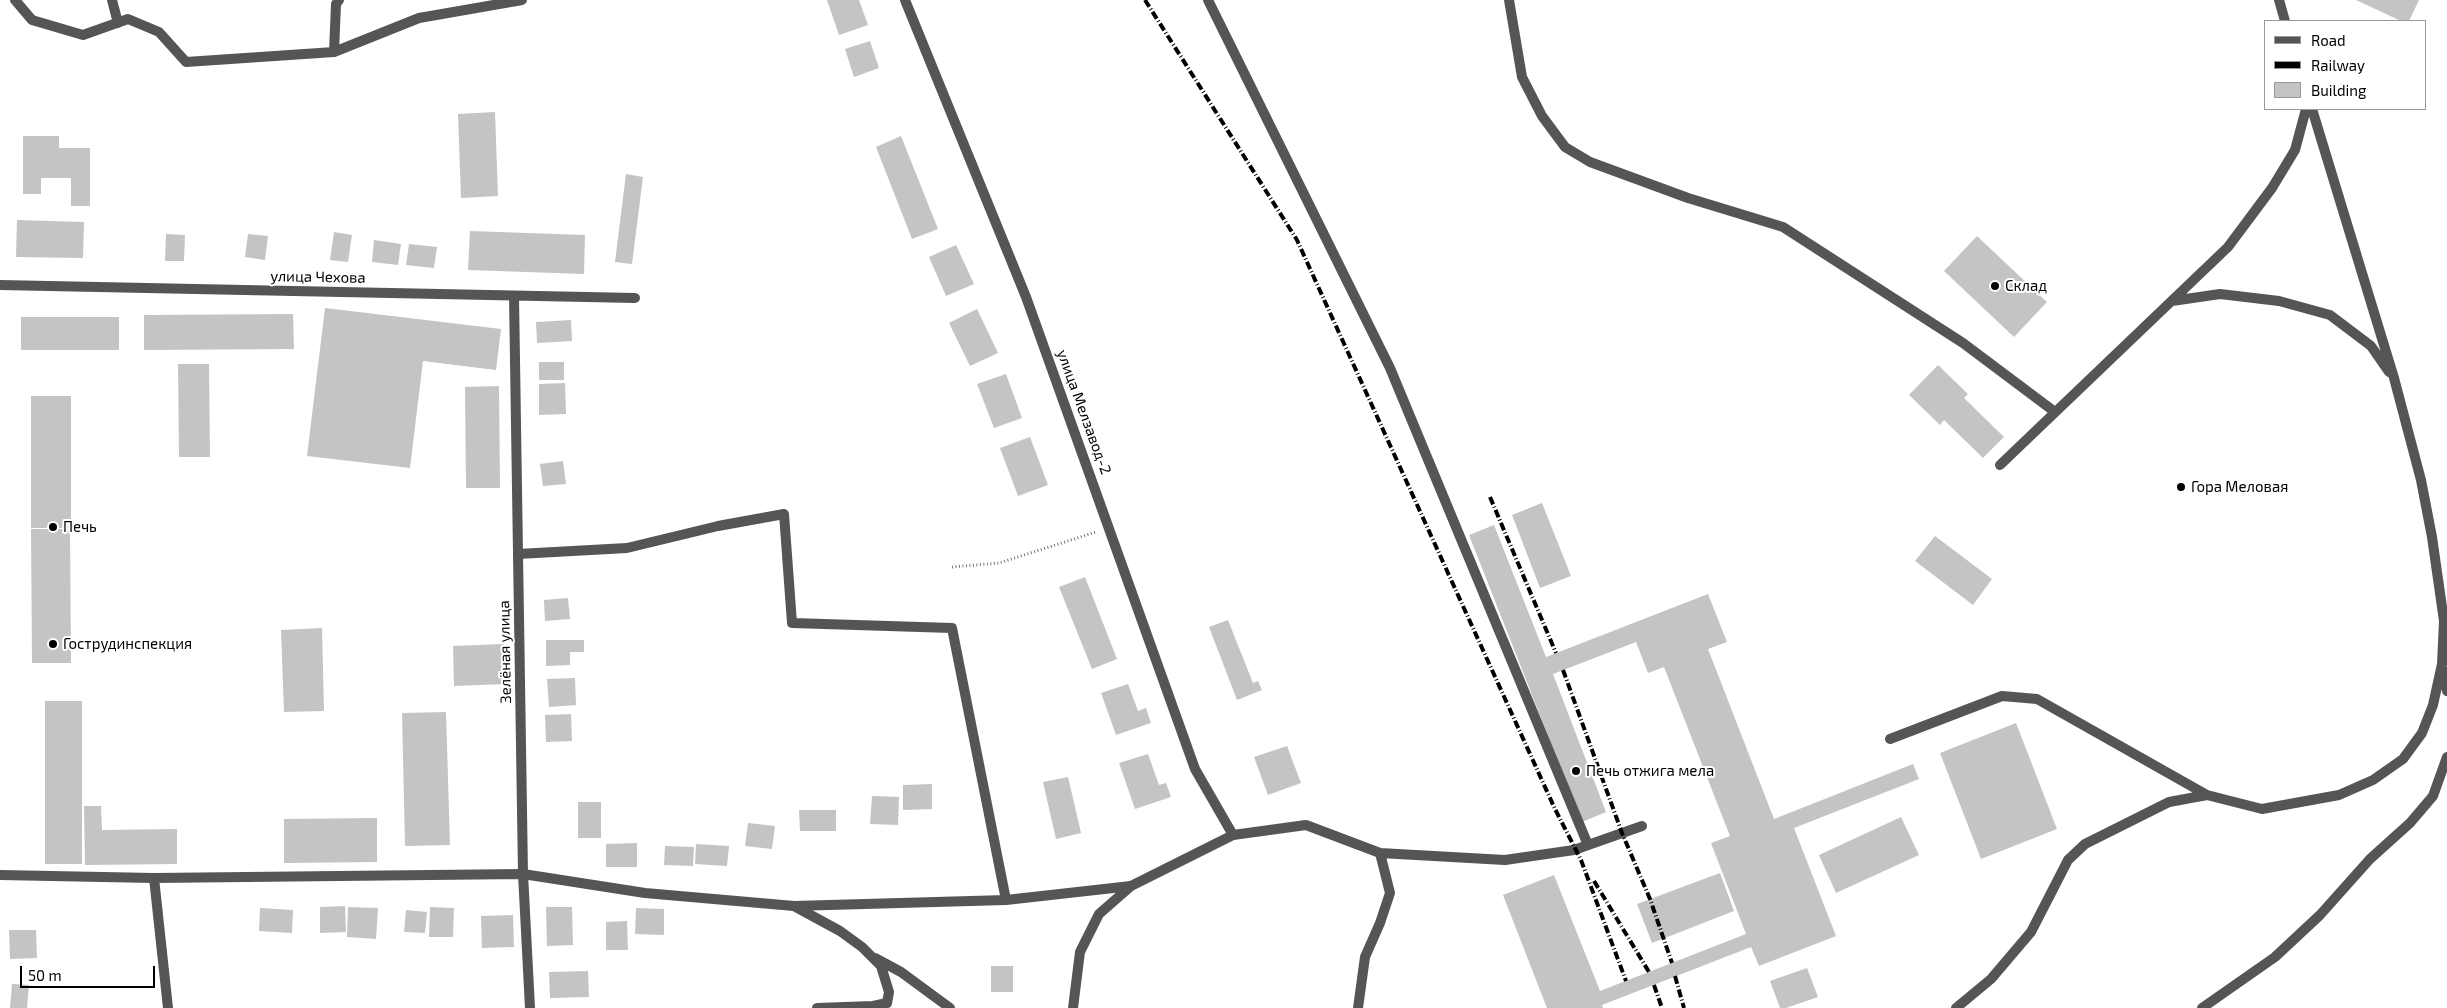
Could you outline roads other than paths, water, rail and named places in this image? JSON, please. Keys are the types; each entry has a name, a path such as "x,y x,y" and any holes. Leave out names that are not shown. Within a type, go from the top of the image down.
{"street":[{"path":"15,0 32,20 83,35 128,19 159,32 186,62 334,52 419,18 522,0"},
{"path":"112,0 118,22"},
{"path":"334,52 336,4 338,0"},
{"name":"улица Мелзавод-2","path":"905,0 1026,297 1195,768 1233,835"},
{"path":"1208,0 1390,368 1588,845"},
{"path":"1509,0 1522,77 1542,116 1565,147 1590,162 1688,198 1783,227 1963,343 2056,412"},
{"path":"2279,0 2286,20"},
{"path":"2000,465 2228,247 2272,188 2294,150 2306,110"},
{"path":"1890,739 2002,696 2037,699 2207,795 2262,809 2339,795 2373,780 2403,759 2422,733 2433,705 2442,664 2444,621 2432,537 2421,480 2394,378 2312,110"},
{"name":"улица Чехова","path":"0,286 635,298"},
{"path":"2172,301 2220,294 2279,301 2330,315 2371,346 2394,378"},
{"name":"Зелёная улица","path":"514,296 523,874 530,1008"},
{"path":"518,554 627,548 718,526 784,514 792,623 952,628 1006,900"},
{"path":"2442,664 2447,691"},
{"path":"2202,1008 2275,957 2320,915 2370,859 2410,823 2433,796 2447,757"},
{"path":"1956,1008 1991,980 2031,932 2068,860 2085,844 2169,802 2207,795"},
{"path":"1073,1008 1080,952 1099,914 1131,886 1233,835 1306,825 1380,853 1506,860 1574,850 1642,826"},
{"path":"1358,1008 1365,958 1380,924 1390,893 1380,853"},
{"path":"0,874 154,878 523,874 645,893 794,906 1006,900 1131,886"},
{"path":"154,878 168,1008"},
{"path":"794,906 840,931 870,956 880,966 889,992 887,1004 817,1008"},
{"path":"870,956 901,972 950,1008"}],"railway":[{"path":"1145,0 1297,240 1555,809 1581,860 1626,981"},
{"path":"1490,497 1556,653"},
{"path":"1563,670 1622,833 1650,899 1672,963"},
{"path":"1594,881 1649,972"},
{"path":"1675,976 1684,1008"},
{"path":"1654,985 1662,1008"}],"place":[{"name":"Склад","path":"1995,286"},
{"name":"Гора Меловая","path":"2181,487"},
{"name":"Печь","path":"53,527"},
{"name":"Гострудинспекция","path":"53,644"},
{"name":"Печь отжига мела","path":"1576,771"}]}
